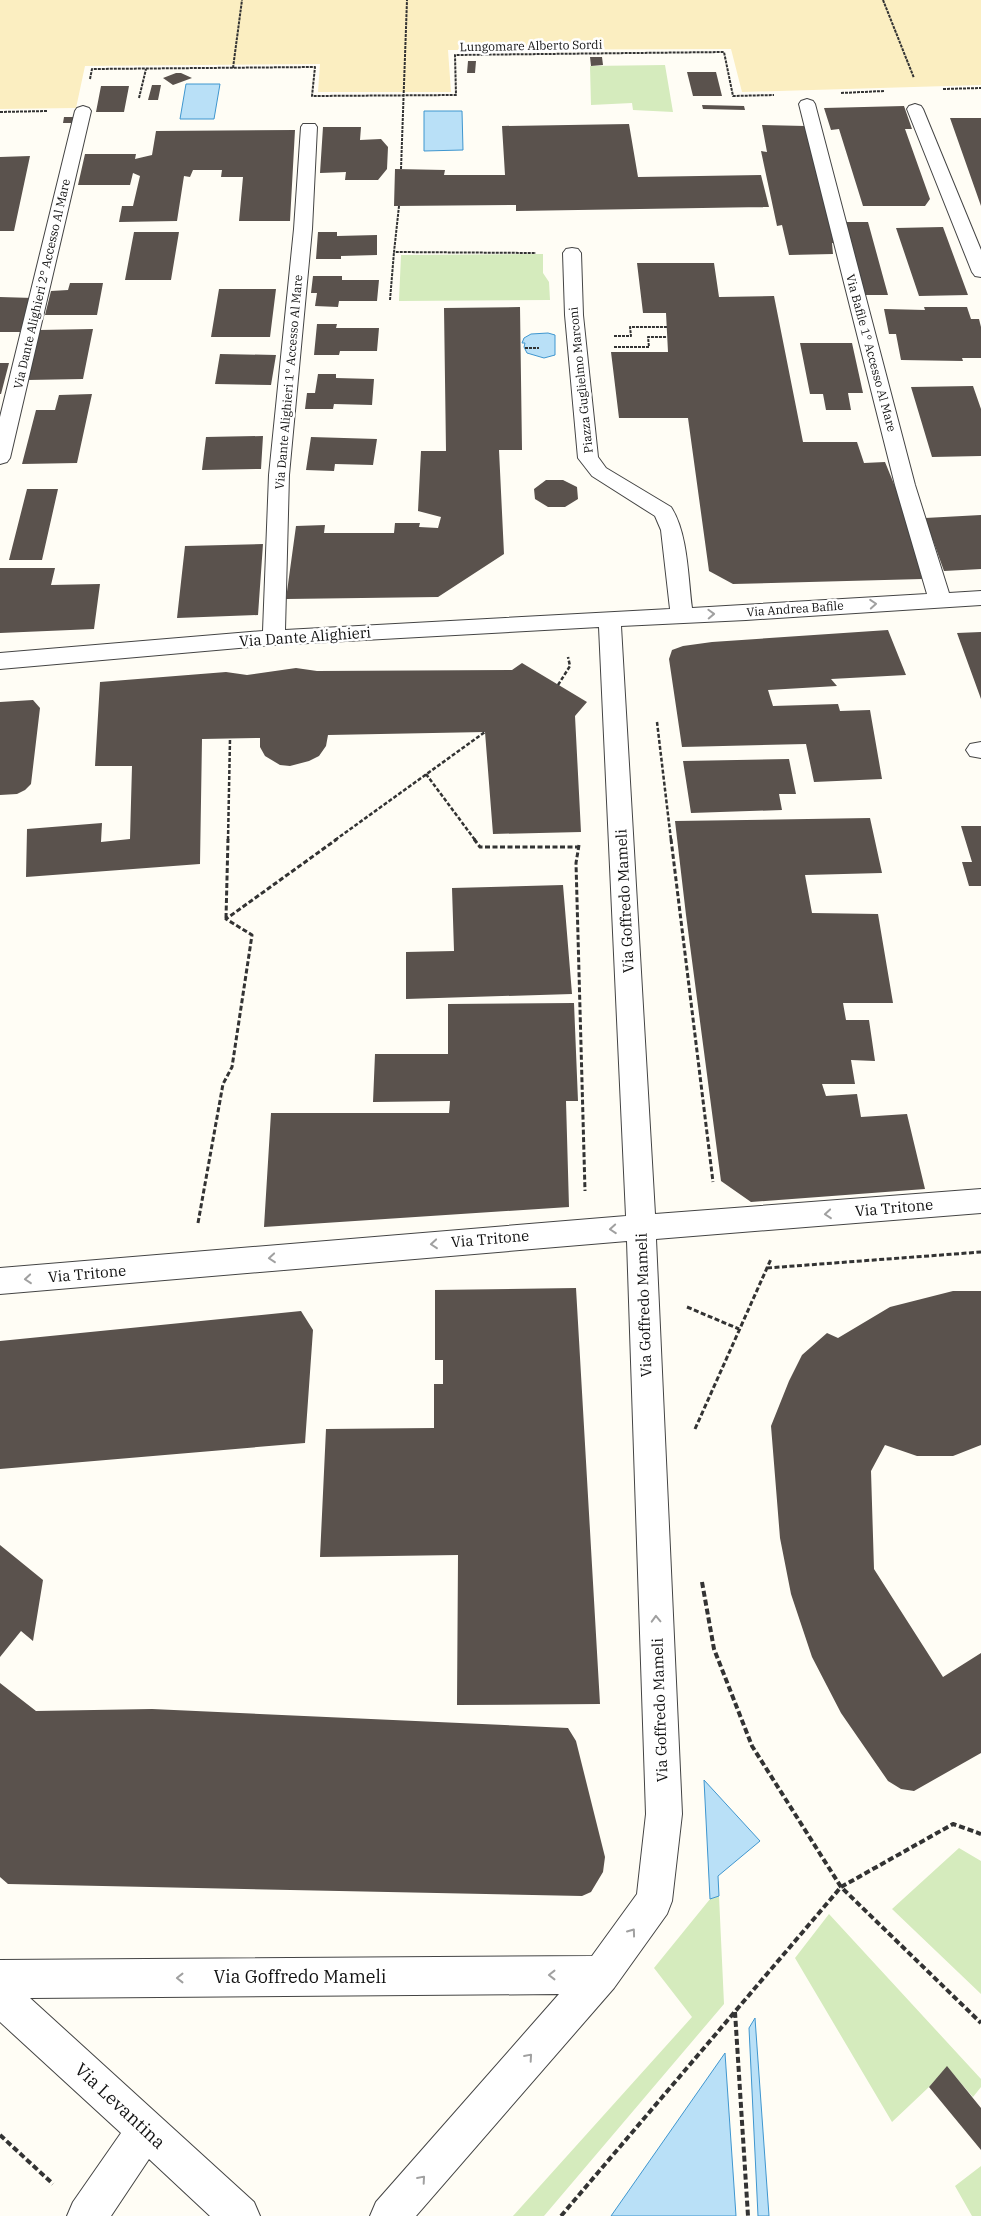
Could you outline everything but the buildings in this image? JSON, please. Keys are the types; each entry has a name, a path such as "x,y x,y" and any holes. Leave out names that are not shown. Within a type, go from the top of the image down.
{"street":[{"name":"Via Bafile 1° Accesso Al Mare","path":"807,104 905,485 940,600"},
{"path":"915,109 981,272"},
{"name":"Via Dante Alighieri 2° Accesso Al Mare","path":"0,458 83,111"},
{"name":"Via Dante Alighieri 1° Accesso Al Mare","path":"273,638 276,602 279,475 302,229 309,127"},
{"name":"Piazza Guglielmo Marconi","path":"572,252 574,315 588,458 600,472 664,512 672,530 682,615"},
{"name":"Via Andrea Bafile","path":"610,618 981,598"},
{"name":"Via Dante Alighieri","path":"0,660 273,638 610,618"},
{"name":"Via Goffredo Mameli","path":"390,2216 601,1975 654,1901 664,1814 641,1227 610,618"},
{"name":"Via Tritone","path":"0,1281 586,1230 718,1222 981,1201"},
{"name":"Via Goffredo Mameli","path":"0,1979 601,1975"},
{"name":"Via Levantina","path":"0,1996 240,2216"},
{"path":"87,2216 146,2130"}],"path":[{"path":"233,68 242,0"},
{"path":"401,169 402,96 408,0"},
{"path":"883,0 915,81"},
{"name":"Lungomare Alberto Sordi","path":"83,111 92,69 315,67 312,96 456,96 455,54 724,52 733,96 783,95"},
{"path":"139,98 146,69"},
{"path":"936,90 981,88"},
{"path":"841,93 888,91"},
{"path":"0,112 83,111"},
{"path":"390,300 399,206"},
{"path":"394,252 572,252"},
{"path":"631,336 630,327 666,327"},
{"path":"614,347 650,347 648,337 667,337"},
{"path":"568,652 570,666 574,673"},
{"path":"558,685 570,666"},
{"path":"657,721 718,1222"},
{"path":"226,919 485,732"},
{"path":"226,919 230,739"},
{"path":"426,774 480,847 578,847"},
{"path":"582,840 578,847 576,864 586,1230"},
{"path":"191,1265 223,1084 232,1067 252,935 226,919"},
{"path":"767,1268 981,1252"},
{"path":"691,1436 771,1258 761,1259"},
{"path":"683,1305 739,1329"},
{"path":"701,1574 714,1649 752,1746 841,1887 981,2022"},
{"path":"561,2216 841,1887 953,1824 981,1834"},
{"path":"735,2012 748,2216"},
{"path":"0,2135 87,2216"}],"green space":[{"path":"665,65 673,112 633,110 632,103 591,105 590,66"},
{"path":"543,254 543,273 549,282 550,300 399,301 401,255"},
{"path":"959,1848 981,1861 981,1994 892,1909"},
{"path":"719,1896 724,2004 544,2216 513,2216 692,2017 654,1968 710,1899"},
{"path":"829,1914 981,2079 981,2087 973,2097 947,2067 892,2122 795,1958"},
{"path":"981,2166 981,2216 972,2216 955,2186"}],"sand":[{"path":"0,0 981,0 981,85 742,92 731,49 448,50 451,92 318,92 320,64 85,66 76,108 0,109"}],"water":[{"path":"186,84 220,84 214,119 180,119"},
{"path":"424,111 462,111 463,150 424,151"},
{"path":"548,333 555,335 555,355 544,358 527,353 524,347 525,343 522,343 524,338 531,334"},
{"path":"704,1780 760,1841 718,1876 719,1896 710,1899"},
{"path":"755,2018 769,2216 758,2216 749,2028"},
{"path":"725,2053 736,2216 611,2216"}]}
